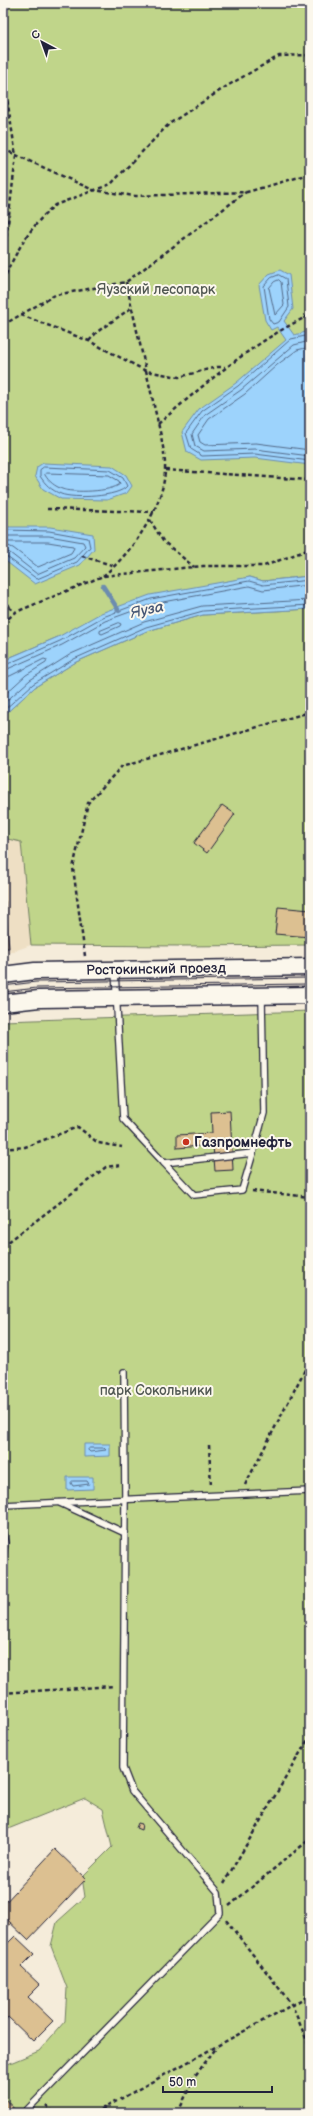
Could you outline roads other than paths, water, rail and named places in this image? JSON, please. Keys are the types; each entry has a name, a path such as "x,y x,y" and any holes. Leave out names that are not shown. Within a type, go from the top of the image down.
{"main road":[{"name":"Ростокинский проезд","path":"3,975 35,970 310,967"},
{"name":"Ростокинский проезд","path":"3,1003 39,999 310,995"}],"lane":[{"path":"115,970 115,998 123,1119 194,1195 242,1190 264,1112 262,996"},
{"path":"164,1163 253,1153"},
{"path":"24,2113 220,1913 218,1892 132,1791 123,1768 125,1533 124,1372"},
{"path":"3,1505 310,1491"},
{"path":"58,1502 125,1533"},
{"path":"3,1534 5,1543 3,1555"}],"water":[{"path":"280,270 289,275 293,309 284,321 294,335 310,331 310,465 255,458 201,460 187,452 182,432 199,409 236,383 286,340 277,327 271,330 265,320 259,285 269,274"},
{"path":"43,463 112,466 126,475 132,486 127,493 107,500 61,499 43,489 35,476 37,467"},
{"path":"3,527 50,527 93,534 94,549 80,565 35,584 3,559"},
{"name":"Яуза","path":"310,576 310,609 203,615 147,631 76,662 35,687 3,716 3,663 11,657 58,637 101,613 150,595 250,577 263,581"},
{"path":"84,1444 110,1444 110,1456 84,1457"},
{"path":"67,1477 93,1477 93,1489 67,1490"}],"waterway":[{"path":"103,586 119,611"}],"tram line":[{"path":"3,986 36,982 310,978"},
{"path":"3,992 37,988 306,984"}],"place":[{"name":"Газпромнефть","path":"186,1142"}],"park label":[{"name":"Яузский лесопарк","path":"156,289"},
{"name":"парк Сокольники","path":"156,1390"}]}
